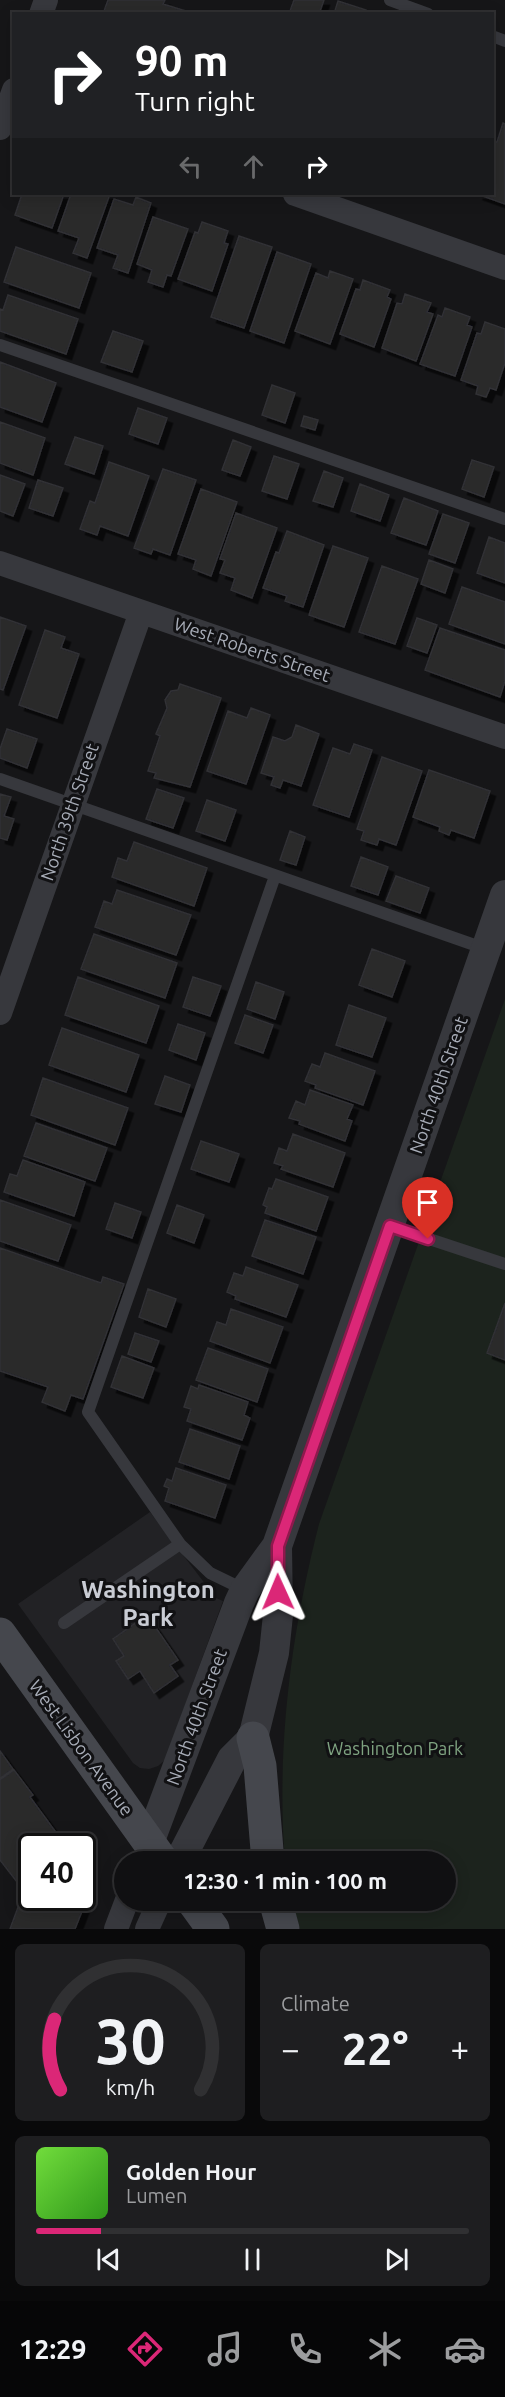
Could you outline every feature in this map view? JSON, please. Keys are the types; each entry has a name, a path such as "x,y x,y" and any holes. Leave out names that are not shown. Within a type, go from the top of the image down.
{"main road":[{"name":"West Lisbon Avenue","path":"0,1634 148,1851"},
{"path":"253,1738 260,1766 267,1851"},
{"path":"200,1911 213,1929"},
{"path":"278,1911 283,1929"}],"street":[{"path":"0,128 10,92"},
{"path":"298,195 505,268"},
{"name":"West Roberts Street","path":"0,563 505,737"},
{"name":"North 39th Street","path":"0,1013 141,612"},
{"name":"North 40th Street","path":"152,1851 245,1590 278,1546 505,895"},
{"name":"North 40th Street","path":"253,1738 274,1653 278,1614 278,1546"},
{"path":"185,1851 232,1759 253,1738"},
{"path":"116,1929 123,1911"},
{"path":"147,1929 155,1911"}],"lane":[{"path":"390,0 423,12"},
{"path":"0,345 505,519"},
{"path":"0,779 486,949"},
{"path":"245,1590 210,1572 180,1544 88,1412 275,876"},
{"path":"390,1226 505,1264"},
{"path":"64,1623 180,1544"}],"shaded area":[{"path":"150,1512 216,1598 223,1601 165,1760 149,1769 140,1768 133,1763 18,1604"}],"green space":[{"name":"Washington Park","path":"505,999 505,1929 300,1929 295,1911 456,1911 456,1851 284,1851 283,1777 288,1691 301,1607 319,1524"}],"building":[{"path":"108,0 165,0 163,4 186,11 186,12 104,12"},
{"path":"294,0 324,0 320,12 290,12"},
{"path":"338,1 366,10 366,12 335,12"},
{"path":"503,123 505,124 505,204 480,195 494,195 494,142 497,142"},
{"path":"22,195 64,195 52,228 15,215"},
{"path":"71,195 110,195 87,258 73,253 79,238 58,231"},
{"path":"136,197 151,203 128,273 113,268 118,255 97,248 114,199 133,205"},
{"path":"153,217 188,229 171,276 167,275 163,287 148,282 152,270 137,264"},
{"path":"202,222 228,231 224,243 228,244 212,291 178,279 195,232 198,233"},
{"path":"239,236 272,247 244,328 211,317"},
{"path":"16,247 91,273 79,308 4,282"},
{"path":"277,252 311,264 284,343 250,331"},
{"path":"330,271 353,279 330,344 295,331 316,273 328,278"},
{"path":"363,280 390,290 387,297 391,299 374,347 340,334 356,289 360,290"},
{"path":"405,294 431,303 427,312 433,314 416,361 382,348 397,303 402,304"},
{"path":"8,295 78,319 66,354 0,331 0,309 3,310"},
{"path":"445,308 470,317 467,325 472,327 455,376 420,364 438,315 442,317"},
{"path":"485,322 505,329 505,363 496,390 490,388 486,397 476,394 478,386 461,380 477,333 481,334"},
{"path":"113,331 143,341 132,372 101,362"},
{"path":"0,362 56,383 42,422 0,407"},
{"path":"272,385 295,393 285,423 262,415"},
{"path":"138,408 167,418 158,444 129,434"},
{"path":"304,416 318,420 315,430 301,426"},
{"path":"0,422 45,438 33,475 0,463"},
{"path":"75,437 103,446 94,474 65,464"},
{"path":"233,440 251,447 240,476 222,470"},
{"path":"274,456 299,464 287,499 262,491"},
{"path":"472,460 494,467 484,497 462,489"},
{"path":"109,462 149,476 128,536 100,526 97,535 80,529 90,501 95,503"},
{"path":"163,469 196,480 170,555 153,549 151,554 134,548"},
{"path":"324,471 343,478 333,507 313,501"},
{"path":"0,475 25,484 13,516 0,511"},
{"path":"38,480 63,488 53,516 29,508"},
{"path":"360,484 389,495 380,521 351,511"},
{"path":"201,489 237,502 211,576 193,569 196,560 178,554"},
{"path":"404,498 438,511 426,545 391,533"},
{"path":"236,513 277,528 252,598 231,590 235,578 220,573 225,560 220,559"},
{"path":"443,514 469,523 455,563 429,554"},
{"path":"287,531 324,545 303,607 285,601 287,596 263,588 276,552 279,553"},
{"path":"489,537 505,543 505,583 477,573"},
{"path":"333,546 368,558 344,627 309,615"},
{"path":"429,560 453,569 445,593 421,584"},
{"path":"382,566 418,579 395,644 359,632"},
{"path":"462,587 505,602 505,644 449,624"},
{"path":"0,617 26,626 3,690 0,689"},
{"path":"417,618 437,625 427,653 407,646"},
{"path":"440,628 505,650 505,681 500,697 425,670"},
{"path":"45,630 65,637 61,648 79,654 57,718 19,705"},
{"path":"180,684 221,698 190,787 154,778 156,773 148,771 160,736 156,734 167,708 165,700 171,691 178,690"},
{"path":"251,708 270,715 246,784 207,771 228,711 247,718"},
{"path":"296,725 319,734 301,786 283,780 280,788 271,785 274,777 261,773 273,737 285,741 292,737"},
{"path":"7,729 37,739 27,768 0,758 0,749"},
{"path":"354,744 372,750 349,817 313,805 333,748 350,754"},
{"path":"382,757 422,771 396,845 379,839 377,845 361,840 364,831 357,829"},
{"path":"429,770 490,791 474,838 451,830 449,835 439,831 440,827 413,817"},
{"path":"157,789 184,798 173,828 146,819"},
{"path":"0,794 11,797 4,816 14,819 7,840 0,838"},
{"path":"207,800 236,810 225,841 196,831"},
{"path":"290,831 305,837 296,865 280,860"},
{"path":"134,842 207,868 194,906 112,877 118,858 127,861"},
{"path":"361,857 388,867 378,895 351,886"},
{"path":"396,876 429,888 420,913 386,901"},
{"path":"117,890 191,915 176,955 95,927 104,901 112,904"},
{"path":"94,934 177,963 165,998 81,969"},
{"path":"372,949 405,961 392,997 359,985"},
{"path":"78,977 159,1006 146,1043 65,1015"},
{"path":"193,977 221,986 210,1016 183,1007"},
{"path":"256,982 284,992 275,1019 247,1009"},
{"path":"349,1005 386,1018 372,1057 336,1045"},
{"path":"245,1015 273,1025 263,1053 235,1043"},
{"path":"178,1024 205,1033 196,1060 169,1050"},
{"path":"62,1028 139,1055 126,1092 49,1065"},
{"path":"325,1053 375,1071 363,1105 315,1088 316,1085 305,1081 312,1064 320,1067"},
{"path":"165,1076 190,1085 181,1112 155,1104"},
{"path":"43,1078 128,1108 115,1145 31,1115"},
{"path":"310,1090 353,1105 347,1119 352,1121 345,1141 289,1118 296,1101 305,1105"},
{"path":"36,1123 107,1148 95,1181 24,1156"},
{"path":"293,1134 345,1153 333,1187 281,1169 283,1166 274,1163 279,1148 287,1151"},
{"path":"201,1141 239,1154 229,1182 191,1169"},
{"path":"23,1160 85,1182 74,1216 4,1192 10,1174 17,1176"},
{"path":"276,1179 328,1197 316,1231 265,1213 267,1207 263,1205 269,1188 272,1189"},
{"path":"0,1200 71,1225 58,1261 0,1241"},
{"path":"115,1203 141,1212 132,1238 106,1229"},
{"path":"177,1205 204,1215 194,1243 167,1233"},
{"path":"265,1220 316,1237 303,1274 252,1256"},
{"path":"0,1248 101,1283 103,1277 124,1284 83,1399 71,1395 65,1411 42,1402 48,1387 0,1371"},
{"path":"246,1267 298,1285 286,1317 235,1299 236,1296 227,1292 234,1273 243,1276"},
{"path":"148,1289 176,1299 166,1327 139,1317"},
{"path":"505,1303 505,1360 487,1353"},
{"path":"231,1309 283,1327 270,1363 210,1341 217,1322 226,1325"},
{"path":"135,1333 159,1341 151,1362 128,1354"},
{"path":"208,1348 268,1369 257,1402 196,1380"},
{"path":"122,1356 154,1368 143,1398 111,1387"},
{"path":"199,1385 248,1402 244,1415 250,1418 242,1440 187,1421 191,1409 184,1407 191,1386 198,1389"},
{"path":"190,1429 240,1446 229,1479 179,1462"},
{"path":"176,1468 226,1485 215,1518 165,1501 169,1488 164,1486 167,1479 172,1481"},
{"path":"147,1615 178,1660 170,1665 178,1676 154,1693 140,1671 128,1679 116,1661 124,1656 113,1639"},
{"path":"0,1751 13,1769 0,1778"},
{"path":"14,1770 33,1795 30,1797 56,1833 18,1833 18,1883 0,1860 0,1780"},
{"path":"18,1907 18,1911 82,1911 75,1929 10,1929"}],"district":[{"name":"Washington Park","path":"148,1604"}],"route":[{"path":"278,1592 278,1546 390,1226 428,1239"}]}
